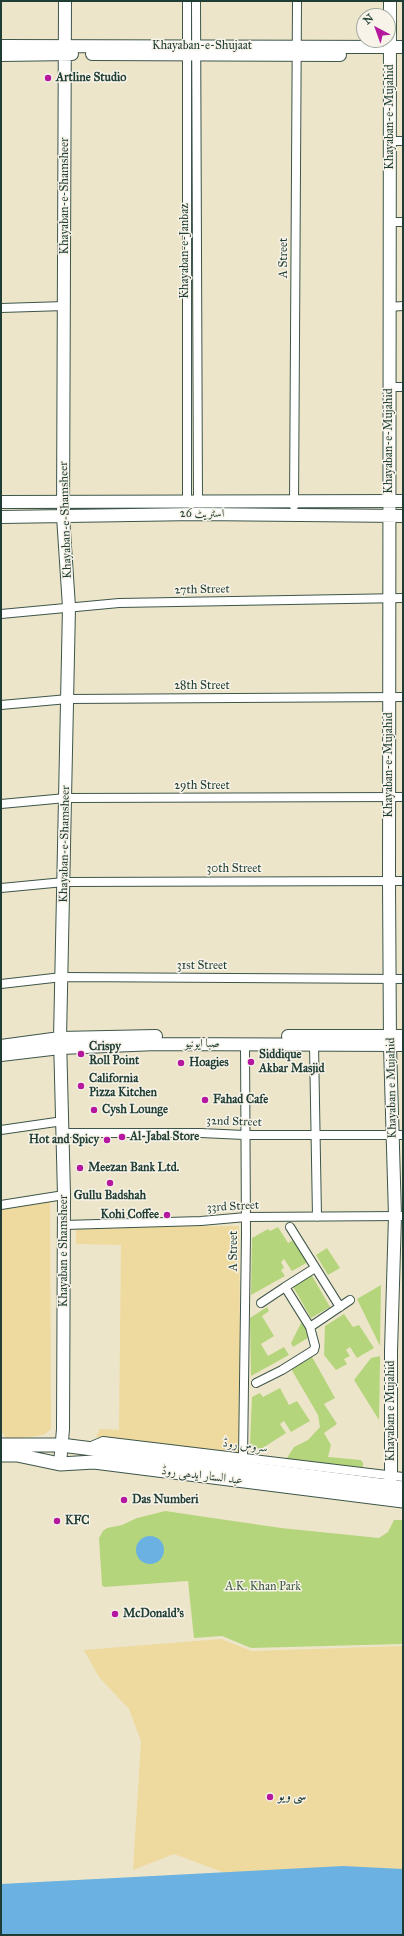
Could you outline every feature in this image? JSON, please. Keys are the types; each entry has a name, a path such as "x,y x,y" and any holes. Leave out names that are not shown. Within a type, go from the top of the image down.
{"main road":[{"name":"Khayaban-e-Shamsheer","path":"60,1043 69,607 63,516 65,1"},
{"name":"Khayaban-e-Mujahid","path":"389,881 390,1"},
{"name":"Khayaban-e-Shujaat","path":"1,46 65,50 390,52 403,56"},
{"name":"Khayaban-e-Shujaat","path":"390,52 403,48"},
{"name":"Khayaban-e-Shujaat","path":"1,54 65,50"},
{"name":"اسٹریٹ 26","path":"1,502 403,501"},
{"name":"اسٹریٹ 26","path":"1,517 197,514 403,516"},
{"name":"Khayaban e Mujahid","path":"388,1499 390,1481 391,1351 399,1216 398,1134 390,1040 391,979 389,881"},
{"name":"صبا ایونیو","path":"1,1055 60,1043 314,1044 390,1040 403,1036"},
{"name":"صبا ایونیو","path":"1,1046 60,1043 390,1040 403,1045"},
{"name":"Khayaban e Shamsheer","path":"60,1043 64,1133 63,1429 60,1464"},
{"name":"عبد الستار ایدھی روڈ","path":"1,1445 61,1445 390,1481 403,1488"},
{"path":"84,1463 86,1448"},
{"name":"عبد الستار ایدھی روڈ","path":"1,1456 17,1455 60,1464 94,1462 403,1501"}],"street":[{"name":"Khayaban-e-Janbaz","path":"187,1 191,50 193,502"},
{"name":"Khayaban-e-Janbaz","path":"191,50 196,1"},
{"name":"A Street","path":"294,515 298,1"},
{"path":"390,141 403,141"},
{"path":"390,222 403,222"},
{"path":"1,308 65,306"},
{"path":"389,307 403,306"},
{"path":"389,387 403,387"},
{"name":"27th Street","path":"1,614 119,603 403,598"},
{"name":"28th Street","path":"1,705 68,699 403,697"},
{"name":"29th Street","path":"1,804 66,798 403,798"},
{"name":"30th Street","path":"1,888 64,882 403,881"},
{"name":"31st Street","path":"1,984 62,977 403,979"},
{"name":"A Street","path":"243,1458 246,1217 244,1135 245,1044"},
{"path":"314,1044 316,1216"},
{"path":"1,1130 63,1121"},
{"name":"32nd Street","path":"64,1133 201,1133 244,1135 398,1134"},
{"path":"1,1205 64,1196"},
{"name":"33rd Street","path":"64,1225 200,1221 246,1217 399,1216"},
{"path":"290,1227 340,1307"},
{"path":"261,1303 315,1268"},
{"path":"256,1383 282,1370 314,1350 315,1346 310,1327 285,1287"},
{"path":"310,1327 350,1300"},
{"name":"سروس روڈ","path":"86,1448 103,1441 243,1458 390,1481 403,1477"}],"green space":[{"path":"278,1227 288,1243 295,1239 308,1262 292,1271 284,1259 281,1262 284,1268 281,1270 285,1276 251,1295 252,1238 268,1229 270,1231"},
{"path":"327,1248 340,1268 328,1275 316,1255"},
{"path":"311,1274 330,1307 311,1318 292,1285"},
{"path":"381,1285 380,1346 357,1299"},
{"path":"267,1307 269,1311 262,1316 274,1336 261,1344 268,1356 284,1347 289,1355 251,1376 250,1318"},
{"path":"344,1314 353,1327 359,1325 374,1348 357,1358 350,1347 346,1350 350,1356 344,1359 347,1364 336,1370 324,1355 325,1326"},
{"path":"302,1321 311,1336 293,1347 291,1343"},
{"path":"311,1355 335,1398 324,1404 337,1424 324,1433 331,1445 328,1457 361,1460 363,1467 360,1469 285,1461 294,1447 308,1440 320,1427 318,1415 290,1367"},
{"path":"380,1356 379,1420 354,1380 371,1358"},
{"path":"280,1388 289,1405 297,1401 310,1421 291,1432 284,1421 280,1424 286,1433 261,1449 253,1448 250,1444 252,1397 260,1393 263,1397"},
{"name":"A.K. Khan Park","path":"165,1511 281,1528 379,1538 388,1532 394,1520 403,1520 403,1644 251,1648 222,1636 194,1638 188,1581 104,1587 102,1585 99,1538 103,1531 107,1528 122,1525 137,1518"}],"sand":[{"path":"50,1201 51,1429 45,1434 37,1436 6,1439 4,1434 1,1432 1,1208"},
{"path":"239,1226 241,1455 96,1437 100,1429 119,1430 121,1245 76,1244 76,1227"},
{"name":"سی ویو","path":"221,1639 252,1651 403,1646 403,1935 390,1934 174,1854 133,1870 141,1741 129,1709 99,1677 84,1650"}],"water":[{"path":"150,1536 160,1540 164,1550 160,1560 150,1564 140,1560 136,1550 140,1540"},
{"path":"343,1866 403,1869 403,1935 1,1935 1,1884"}],"place":[{"name":"Artline Studio","path":"48,78"},
{"name":"Crispy Roll Point","path":"81,1054"},
{"name":"Siddique Akbar Masjid","path":"251,1062"},
{"name":"Hoagies","path":"181,1063"},
{"name":"California Pizza Kitchen","path":"81,1086"},
{"name":"Fahad Cafe","path":"205,1100"},
{"name":"Cysh Lounge","path":"94,1110"},
{"name":"Al-Jabal Store","path":"122,1137"},
{"name":"Hot and Spicy","path":"107,1140"},
{"name":"Meezan Bank Ltd.","path":"80,1168"},
{"name":"Gullu Badshah","path":"110,1183"},
{"name":"Kohi Coffee","path":"167,1215"},
{"name":"Das Numberi","path":"124,1500"},
{"name":"KFC","path":"57,1521"},
{"name":"McDonald's","path":"115,1614"},
{"name":"سی ویو","path":"270,1797"}]}
